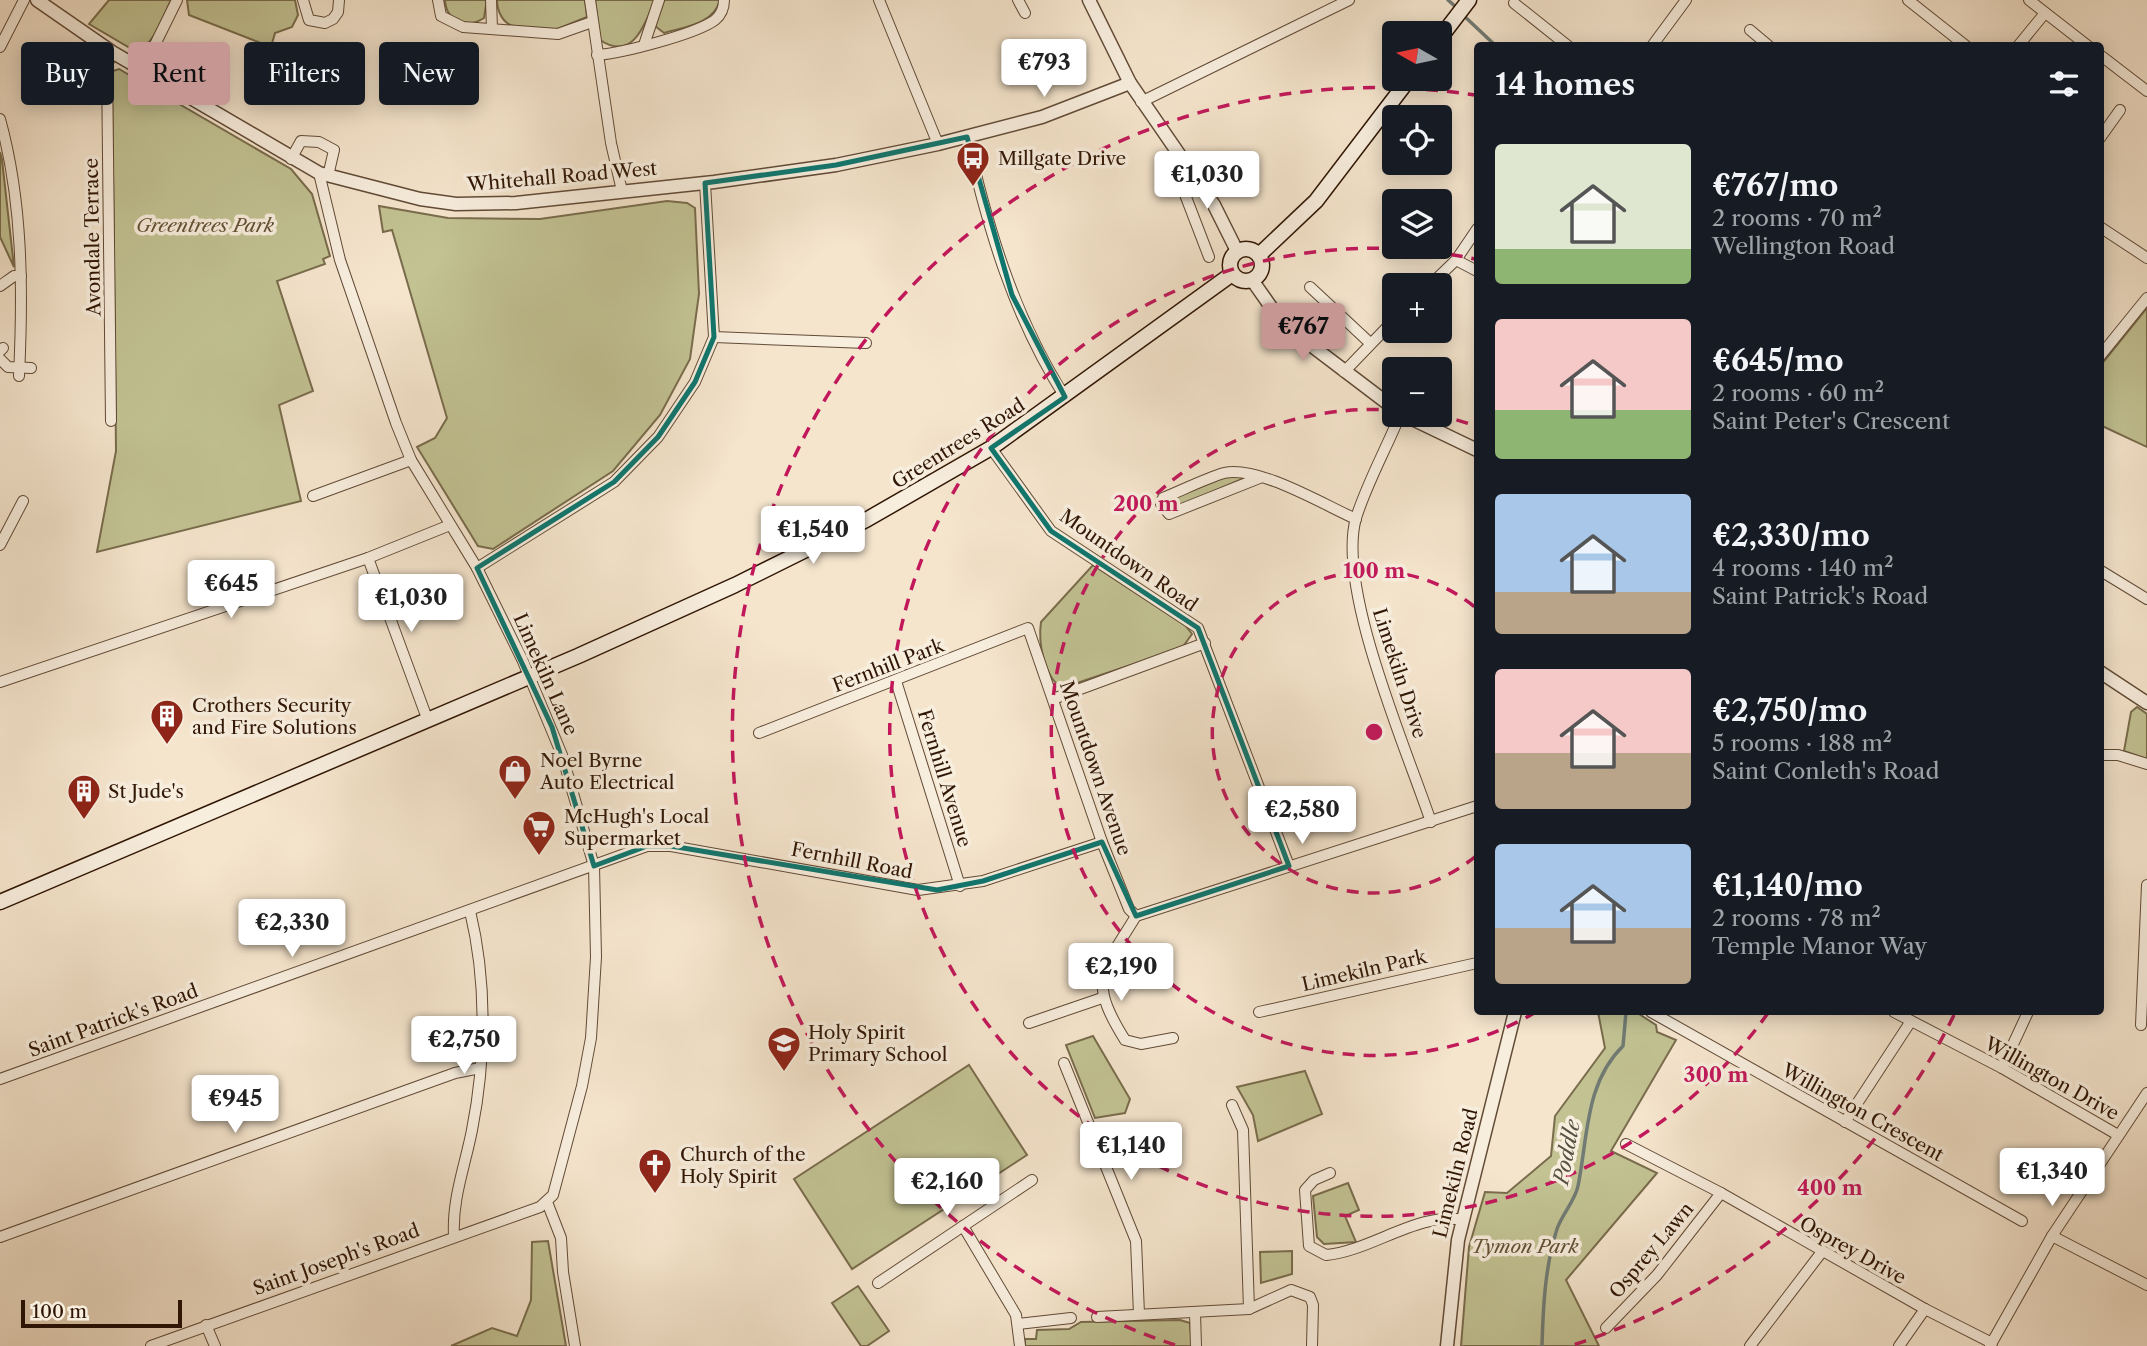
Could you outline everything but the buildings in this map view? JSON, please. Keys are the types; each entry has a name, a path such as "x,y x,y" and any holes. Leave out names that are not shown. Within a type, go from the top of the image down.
{"main road":[{"path":"1452,22 1468,1"},
{"path":"1259,255 1316,201 1400,91"},
{"path":"1249,248 1259,255 1261,271 1252,279 1243,281 1232,274 1230,261 1237,251 1249,248"},
{"name":"Greentrees Road","path":"0,902 530,677 784,561 915,494 990,448 1065,397 1214,284 1232,274"}],"street":[{"path":"0,47 24,0"},
{"name":"Whitehall Road West","path":"37,0 98,42"},
{"path":"156,42 177,0"},
{"path":"303,0 309,20 317,24 333,19 338,12 339,0"},
{"path":"438,0 441,16 448,22 463,27 558,34 592,22"},
{"path":"491,0 492,29"},
{"path":"590,0 611,143 622,191"},
{"path":"644,45 659,0"},
{"path":"597,55 644,45 715,20 721,14 724,0"},
{"path":"879,0 938,144"},
{"path":"1089,0 1141,102 1214,205 1237,251"},
{"path":"1141,102 1349,0"},
{"path":"1655,42 1686,0"},
{"path":"1908,0 1961,42"},
{"path":"2029,0 2083,42"},
{"path":"1514,3 1563,42"},
{"path":"2021,42 2045,13"},
{"path":"1750,30 1764,42"},
{"path":"2104,58 2143,88 2147,74"},
{"name":"Whitehall Road West","path":"200,105 323,174 420,199 456,204 516,203 705,183 836,165 938,144 1042,117 1130,83"},
{"name":"Avondale Terrace","path":"107,105 111,421"},
{"path":"2104,132 2120,110"},
{"path":"0,119 12,162 21,276 20,372"},
{"path":"967,137 995,250 1012,295 1041,357 1065,397"},
{"name":"Limekiln Lane","path":"292,159 301,141 319,142 334,150 323,174 331,228 361,326 411,460 477,568 530,677 562,755 594,866 596,957 591,1038 582,1086 553,1195 547,1202"},
{"path":"1183,161 1179,172 1181,184 1209,257"},
{"path":"477,568 614,482 674,416 695,382 714,337 705,183"},
{"path":"2104,230 2147,258"},
{"path":"1442,273 1456,260 1474,233"},
{"path":"1456,260 1474,269"},
{"path":"0,286 14,276 21,276"},
{"path":"1252,279 1283,324 1382,400"},
{"path":"1310,287 1370,343"},
{"path":"2104,351 2147,298"},
{"path":"1344,372 1382,331"},
{"path":"714,337 866,343"},
{"path":"1,353 8,367 20,372 31,368"},
{"name":"Limekiln Drive","path":"1397,427 1356,519 1352,552 1356,593 1432,822"},
{"path":"1428,427 1474,449"},
{"name":"Mountdown Road","path":"990,448 1051,531 1198,628 1289,866"},
{"path":"313,496 411,460"},
{"path":"1262,477 1169,514 1161,505 1163,498 1225,473 1242,472 1262,477 1356,519"},
{"path":"0,545 23,500"},
{"path":"0,682 368,558 450,525"},
{"path":"368,558 428,721"},
{"path":"2104,573 2147,599"},
{"name":"Fernhill Park","path":"759,733 1028,628"},
{"name":"Mountdown Avenue","path":"1028,628 1102,842 1129,909 1136,916"},
{"path":"1054,699 1205,643"},
{"path":"2104,675 2147,704"},
{"name":"Fernhill Avenue","path":"896,681 960,886"},
{"path":"2104,755 2118,755 2147,764"},
{"path":"1173,1038 1141,1044 1125,1040 1102,998 1107,960 1136,916 1474,807"},
{"name":"Fernhill Road","path":"594,866 647,846 671,846 918,890 983,881 1102,842"},
{"name":"Saint Patrick's Road","path":"0,1079 594,866"},
{"path":"2141,1026 2147,885"},
{"path":"454,1236 453,1209 472,1129 480,1068 480,985 470,911"},
{"name":"Limekiln Park","path":"1259,1012 1474,964"},
{"path":"1029,1023 1102,998"},
{"name":"Limekiln Road","path":"1447,1346 1451,1287 1463,1220 1514,1015"},
{"name":"Willington Crescent","path":"1656,1015 2022,1221"},
{"name":"Willington Drive","path":"1900,1015 2002,1068 2118,1135"},
{"path":"2002,1068 2027,1015"},
{"path":"1845,1122 1911,1021"},
{"path":"1064,1063 1136,1241 1139,1314"},
{"path":"0,1237 454,1073 480,1068"},
{"path":"1991,1344 2052,1236 2147,1093"},
{"path":"1232,1105 1243,1130 1249,1309"},
{"name":"Osprey Drive","path":"1626,1144 1720,1193 1924,1310 1991,1344"},
{"path":"1330,1173 1314,1180 1305,1190 1309,1245 1326,1255 1369,1245 1430,1220 1463,1220"},
{"path":"878,1283 1031,1180"},
{"name":"Osprey Lawn","path":"1606,1328 1657,1275 1720,1193"},
{"path":"547,1202 561,1238 563,1272 575,1346"},
{"name":"Saint Joseph's Road","path":"151,1346 454,1236 534,1210 547,1202"},
{"path":"963,1226 1016,1315 1020,1346"},
{"path":"2052,1236 2147,1285"},
{"path":"1749,1346 1821,1253"},
{"path":"1097,1317 1195,1314 1249,1309 1291,1290 1310,1297 1313,1305 1312,1346"},
{"path":"1899,1346 1924,1310"},
{"path":"1195,1314 1196,1346"},
{"path":"1018,1324 1071,1318"},
{"path":"206,1325 215,1346"}],"highlighted area":[{"path":"967,137 1012,295 1065,397 991,448 1051,531 1198,628 1289,866 1136,916 1102,842 983,881 937,890 671,846 647,846 594,866 552,727 477,568 614,482 658,437 695,382 714,337 705,183 836,165"}],"green space":[{"path":"109,0 171,0 149,42 128,42 128,47 89,24"},
{"path":"187,0 295,0 298,15 292,27 275,33 272,42 258,42 189,15"},
{"path":"445,0 487,0 484,18 471,23 458,21 449,13"},
{"path":"497,0 585,0 587,17 555,30 514,26 501,16"},
{"path":"595,0 655,0 636,37 621,46 611,46 600,40"},
{"path":"664,0 720,0 717,8 705,19 664,33 655,26"},
{"name":"Greentrees Park","path":"119,69 128,74 128,105 181,105 291,169 312,194 330,256 323,259 325,264 277,281 313,391 279,405 301,501 97,552 116,451 114,71"},
{"path":"0,152 2,160 14,267 0,237"},
{"path":"667,201 687,203 695,208 699,294 690,359 660,415 613,471 493,549 478,546 417,447 435,438 447,418 392,230 383,232 379,206 448,218 540,219"},
{"path":"2147,308 2147,447 2104,427 2104,361"},
{"path":"1227,476 1247,477 1172,509 1164,502"},
{"path":"1093,565 1185,625 1192,634 1182,648 1062,688 1051,676 1044,659 1040,640 1041,622"},
{"path":"2137,707 2147,714 2147,759 2124,751 2131,712"},
{"name":"Tymon Park","path":"1599,1015 1641,1015 1656,1025 1657,1032 1676,1040 1611,1151 1657,1173 1566,1280 1599,1346 1461,1346 1469,1247 1485,1192 1507,1193 1551,1156 1555,1116 1605,1048"},
{"path":"1093,1036 1130,1099 1125,1113 1095,1118 1066,1045"},
{"path":"969,1065 1027,1155 852,1269 794,1179"},
{"path":"1305,1071 1322,1114 1258,1141 1253,1115 1237,1087"},
{"path":"1348,1183 1359,1210 1345,1216 1356,1242 1324,1244 1317,1237 1313,1196"},
{"path":"548,1241 566,1346 451,1346 492,1328 517,1336 531,1300 532,1242"},
{"path":"1292,1251 1292,1274 1261,1283 1260,1252"},
{"path":"858,1286 889,1331 867,1346 861,1346 832,1303"},
{"path":"1180,1320 1190,1323 1192,1346 1025,1346 1025,1339 1036,1339 1037,1330 1069,1329 1081,1322"}],"waterway":[{"name":"Poddle","path":"1448,0 1457,8"},
{"name":"Poddle","path":"1462,14 1492,42"},
{"name":"Poddle","path":"1542,1346 1545,1287 1553,1243 1559,1223 1578,1186 1590,1112 1601,1077 1623,1046 1626,1015"}],"place":[{"name":"Millgate Drive","path":"973,188"},
{"name":"Crothers Security and Fire Solutions","path":"167,746"},
{"name":"Noel Byrne Auto Electrical","path":"515,801"},
{"name":"St Jude's","path":"84,821"},
{"name":"McHugh's Local Supermarket","path":"539,857"},
{"name":"Holy Spirit Primary School","path":"784,1073"},
{"name":"Church of the Holy Spirit","path":"655,1195"}]}
